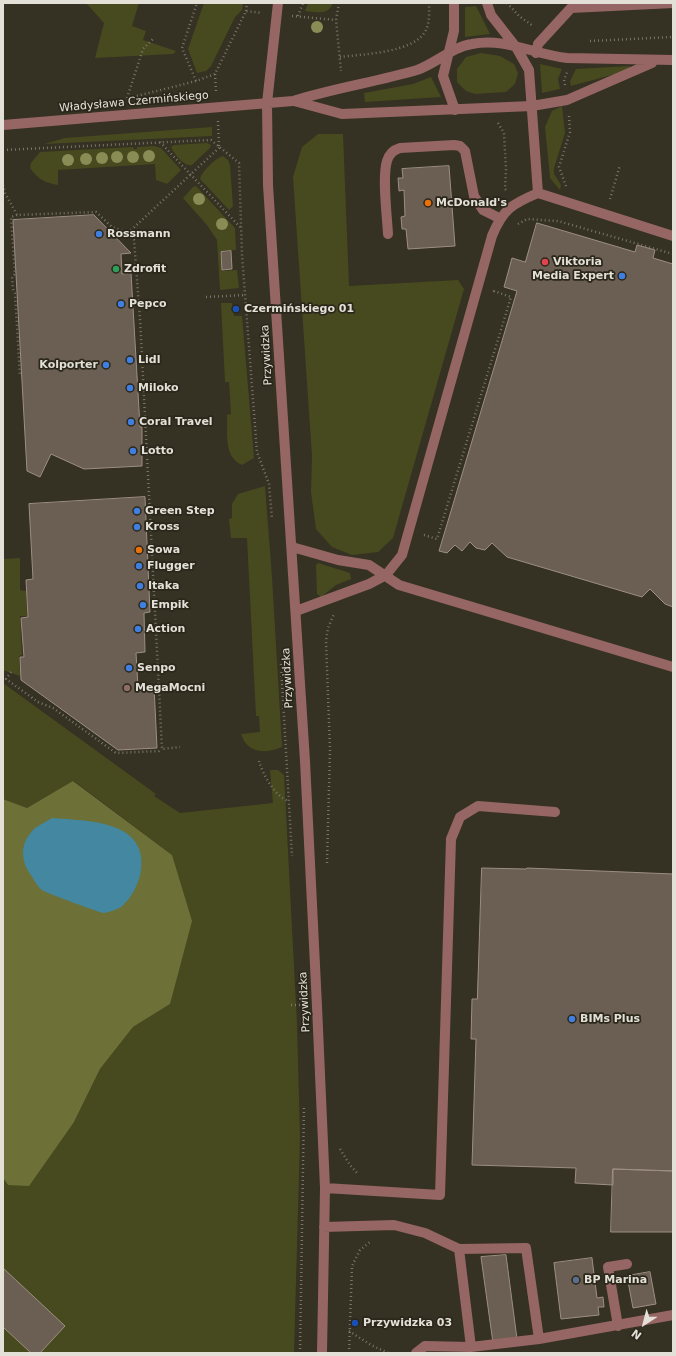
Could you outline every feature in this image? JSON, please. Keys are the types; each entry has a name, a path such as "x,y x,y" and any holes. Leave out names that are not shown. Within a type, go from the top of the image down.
{"street":[{"name":"Przywidzka","path":"278,3 267,103 268,185 284,453 292,547 305,761 325,1188 322,1353"},
{"path":"454,3 454,31 443,76 455,110"},
{"path":"487,3 491,15 516,47 529,70 538,193"},
{"path":"536,52 538,44 571,8 673,3"},
{"path":"293,101 325,91 362,85 419,69 471,44 495,43 567,58 656,61 673,60"},
{"path":"293,101 342,114 532,106 567,100 656,61"},
{"name":"Władysława Czermińskiego","path":"3,125 293,101"},
{"path":"388,234 385,170 389,155 394,150 400,148 460,146 465,151 474,196 483,210 499,218"},
{"path":"296,611 369,584 386,575 402,555 492,236 499,218 516,203 538,193 673,236"},
{"path":"292,547 338,560 369,565 399,585 673,667"},
{"path":"325,1188 440,1195 451,840 460,817 478,806 555,812"},
{"path":"324,1227 394,1224 425,1233 459,1249 526,1248 539,1339"},
{"path":"459,1249 471,1347"},
{"path":"618,1326 608,1267 627,1264"},
{"path":"416,1353 425,1346 471,1347 539,1339 673,1315"}],"path":[{"path":"120,99 196,82 182,48 197,3"},
{"path":"246,11 248,3"},
{"path":"298,16 303,3"},
{"path":"340,3 336,20 341,71"},
{"path":"340,57 388,50 416,43 426,30 429,3"},
{"path":"506,3 519,16 546,35"},
{"path":"582,41 673,37"},
{"path":"127,98 143,49 152,40"},
{"path":"558,221 568,189 560,174 559,167 570,132 564,80 568,70 567,58"},
{"path":"3,150 211,140 239,163 245,294 257,452 269,484 272,521"},
{"path":"160,142 241,227"},
{"path":"128,233 220,147"},
{"path":"609,202 620,165"},
{"path":"3,185 17,215"},
{"path":"20,376 15,293 12,278 15,274 11,217 17,215 96,212 112,227 128,233 134,240 140,319 162,749"},
{"path":"513,230 517,224 527,219 558,221 673,254"},
{"path":"409,531 437,539 511,297 494,291 496,284"},
{"path":"206,297 245,294"},
{"path":"327,865 330,750 326,641 331,617 335,612"},
{"path":"281,659 292,856"},
{"path":"10,672 4,678 38,702 53,708 116,753 159,752 162,749 180,747"},
{"path":"259,761 263,773 283,799 288,801"},
{"path":"301,998 301,1013"},
{"path":"300,1353 304,1102"},
{"path":"338,1142 339,1148 350,1165 372,1190"},
{"path":"349,1353 352,1266 360,1250 375,1240"},
{"path":"349,1331 371,1346 388,1353"}],"green space":[{"path":"86,3 139,3 132,26 146,31 143,40 176,51 173,54 95,58 104,23"},
{"path":"204,3 243,3 242,10 235,17 211,66 206,71 197,73 188,49"},
{"path":"308,3 333,3 325,12 317,12 305,11"},
{"path":"476,6 490,34 465,37 465,7"},
{"path":"481,53 500,56 514,64 518,73 515,84 506,92 475,94 466,91 457,82 457,69 466,57"},
{"path":"540,64 562,69 558,79 560,89 542,93"},
{"path":"630,66 630,70 571,86 570,81 576,69"},
{"path":"431,77 441,97 365,102 364,93 413,84"},
{"path":"562,106 565,133 554,168 554,174 561,185 560,190 550,178 545,127 552,111"},
{"path":"212,127 212,136 44,144 65,138"},
{"path":"318,134 343,134 349,286 458,280 464,289 393,538 378,552 352,555 332,547 316,529 311,492 312,456 293,177 302,147"},
{"path":"207,143 211,145 210,148 192,165 183,162 174,153 171,147 174,145"},
{"path":"154,146 161,148 181,170 167,184 156,180 155,164 58,170 58,185 42,180 30,168 31,163 40,152 133,147 134,149 137,149 137,147"},
{"path":"223,156 228,160 230,165 233,206 229,210 200,179 203,172 210,165"},
{"path":"196,186 235,228 236,250 220,251 222,271 237,270 239,288 220,290 217,240 207,225 183,198 193,187"},
{"path":"221,303 232,303 234,316 242,316 254,458 242,465 232,456 229,450 227,436 227,415 231,414 229,382 225,382"},
{"path":"265,486 282,747 270,751 258,751 252,749 244,741 241,734 260,732 259,716 256,716 247,538 231,538 229,519 232,518 232,504 238,494"},
{"path":"20,558 20,590 26,591 27,616 20,616 22,655 19,656 20,676 3,670 3,559"},
{"path":"318,563 350,573 351,579 336,585 321,597 317,594 316,565"},
{"path":"3,683 156,794 154,796 180,813 273,803 270,770 278,770 284,775 297,1024 300,1137 294,1353 3,1353 3,1178 8,1185 74,1122 100,1069 133,1027 170,1004 172,855 74,781 27,808 3,799"},
{"path":"73,781 172,855 192,921 170,1004 133,1027 100,1069 74,1122 29,1186 8,1185 3,1178 3,799 27,808"}],"water":[{"path":"52,818 82,820 112,826 125,832 135,841 141,854 140,875 132,895 121,907 104,913 46,892 38,885 27,869 23,858 24,846 29,834 34,829"}],"building":[{"name":"McDonald's","path":"449,166 455,246 408,249 406,229 402,229 401,217 405,216 404,190 399,191 398,178 403,178 402,169"},
{"path":"94,215 131,253 121,254 122,274 131,273 140,427 142,427 142,466 84,469 51,454 40,477 27,471 13,220"},
{"path":"537,223 635,252 637,245 655,250 653,258 673,264 673,607 665,604 650,589 642,597 507,557 492,543 485,550 476,548 470,542 462,551 455,545 447,553 439,551 517,291 504,287 512,258 525,262"},
{"path":"231,251 232,269 222,270 221,252"},
{"path":"145,497 150,612 144,613 145,652 136,653 138,687 154,686 157,748 118,750 21,680 20,657 24,657 21,618 28,617 26,580 33,579 29,504"},
{"name":"BIMs Plus","path":"482,868 527,868 673,874 673,1171 613,1169 613,1185 575,1183 576,1168 472,1165 476,1039 471,1039 472,999 477,999"},
{"path":"613,1169 673,1171 673,1232 611,1232"},
{"path":"506,1255 517,1339 493,1343 481,1257"},
{"name":"BP Marina","path":"592,1258 597,1298 603,1297 604,1307 598,1307 599,1315 561,1319 554,1263"},
{"path":"3,1268 65,1326 40,1353 31,1353 3,1327"},
{"path":"650,1272 656,1304 633,1308 627,1276"}],"place":[{"name":"McDonald's","path":"428,203"},
{"name":"Rossmann","path":"99,234"},
{"name":"Viktoria","path":"545,262"},
{"name":"Zdrofit","path":"116,269"},
{"name":"Media Expert","path":"622,276"},
{"name":"Pepco","path":"121,304"},
{"name":"Czermińskiego 01","path":"236,309"},
{"name":"Lidl","path":"130,360"},
{"name":"Kolporter","path":"106,365"},
{"name":"Miloko","path":"130,388"},
{"name":"Coral Travel","path":"131,422"},
{"name":"Lotto","path":"133,451"},
{"name":"Green Step","path":"137,511"},
{"name":"Kross","path":"137,527"},
{"name":"Sowa","path":"139,550"},
{"name":"Flugger","path":"139,566"},
{"name":"Itaka","path":"140,586"},
{"name":"Empik","path":"143,605"},
{"name":"Action","path":"138,629"},
{"name":"Senpo","path":"129,668"},
{"name":"MegaMocni","path":"127,688"},
{"name":"BIMs Plus","path":"572,1019"},
{"name":"BP Marina","path":"576,1280"},
{"name":"Przywidzka 03","path":"355,1323"}]}
